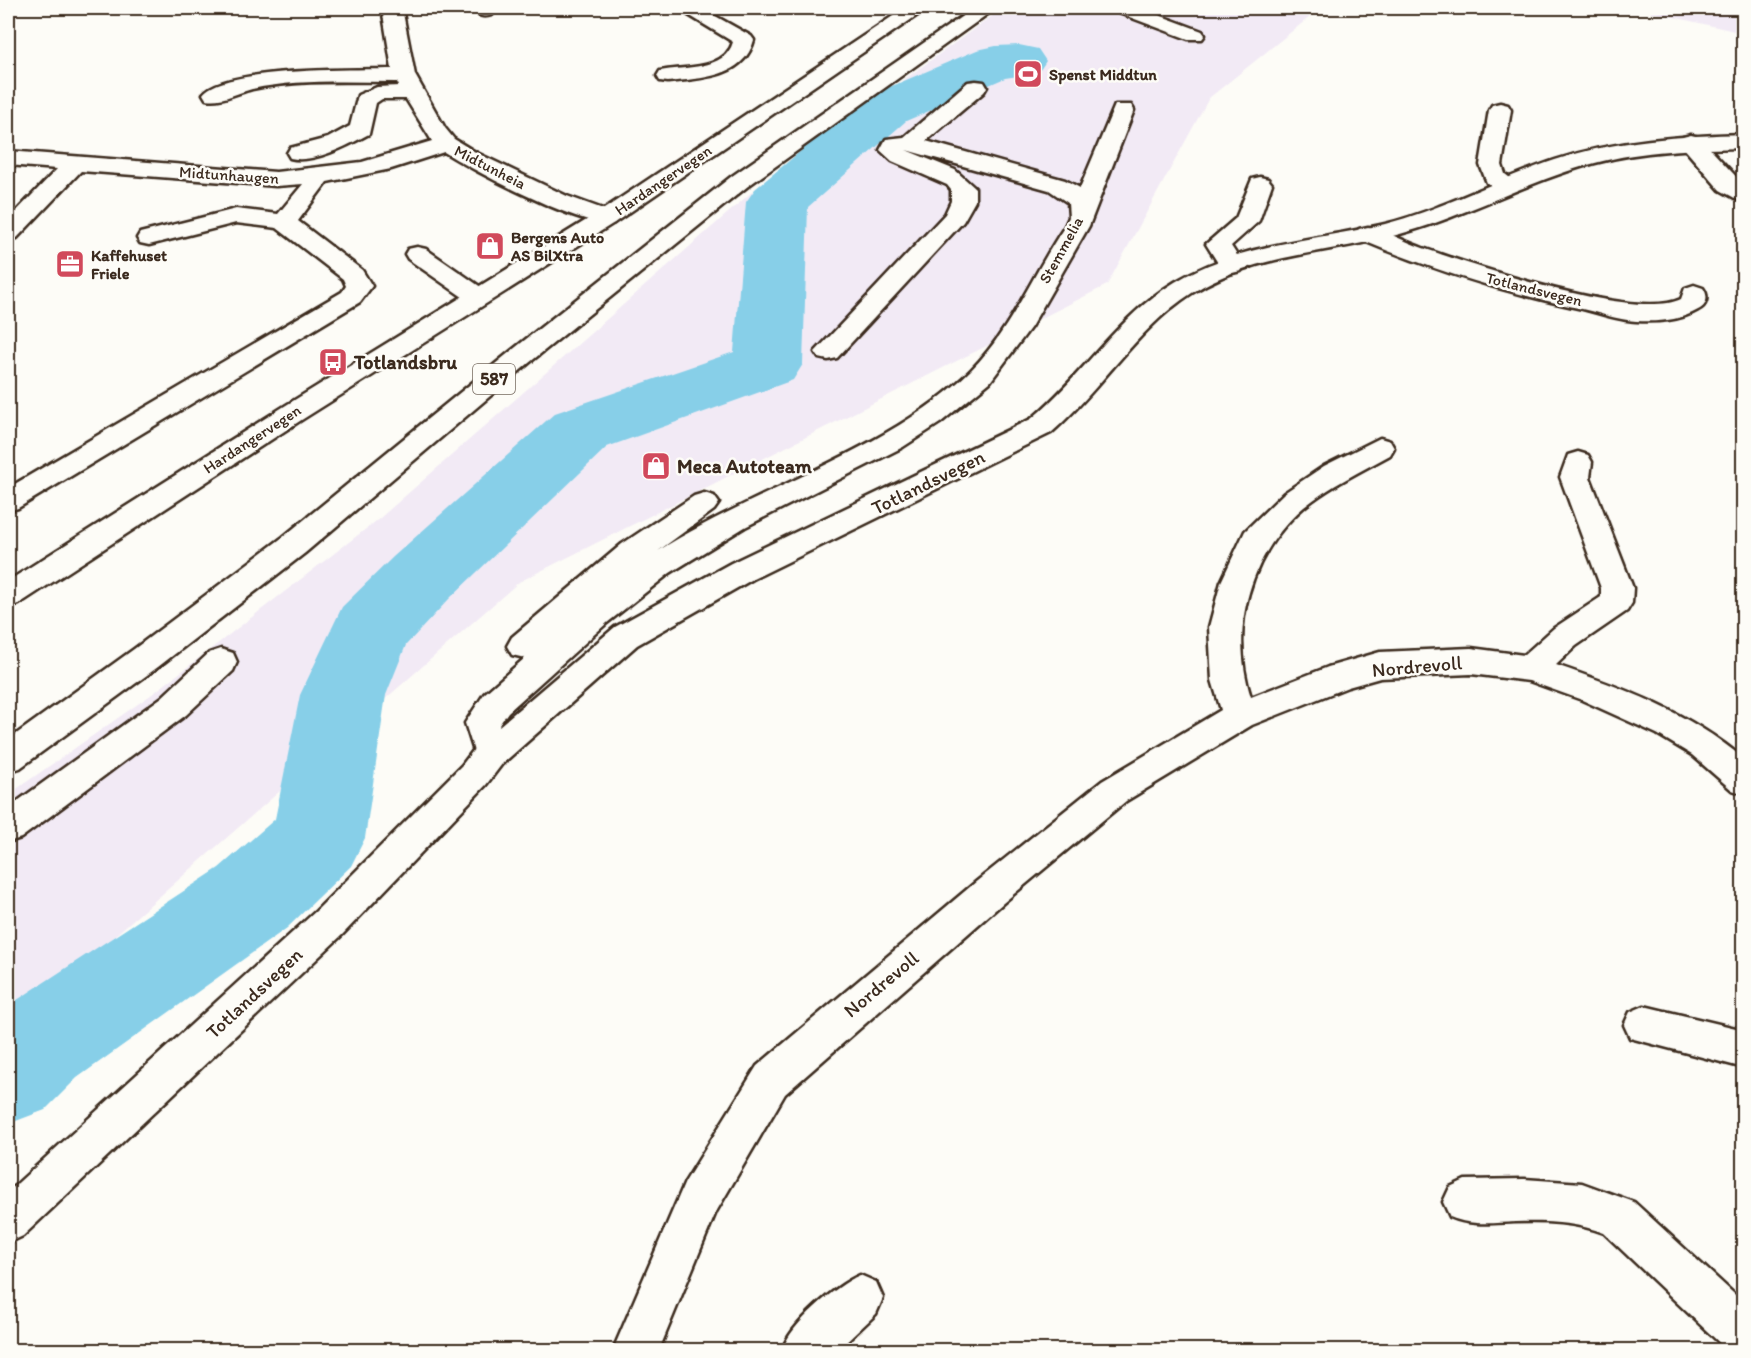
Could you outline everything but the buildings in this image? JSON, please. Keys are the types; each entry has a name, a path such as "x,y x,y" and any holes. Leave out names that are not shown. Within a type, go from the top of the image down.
{"main road":[{"name":"Midtunheia","path":"392,8 408,84 446,144 469,158 561,202 606,218"},
{"path":"668,76 702,71 732,63 743,52 744,40 687,8"},
{"name":"Hardangervegen","path":"8,596 606,218 918,8"},
{"name":"587","path":"8,758 146,658 294,545 529,350 740,181 986,8"},
{"path":"1123,8 1195,35"},
{"path":"214,94 251,82 276,79 408,84"},
{"path":"298,153 336,143 361,129 366,100 377,93 408,84"},
{"path":"828,352 943,231 963,201 963,188 957,180 936,168 897,155 891,150 894,144 910,143 976,87"},
{"path":"1083,208 1123,110"},
{"path":"1500,110 1491,165 1495,178 1507,185"},
{"name":"Totlandsvegen","path":"8,1221 329,923 474,775 490,754 626,636 742,571 1041,426 1057,414 1130,330 1182,288 1232,266 1296,247 1391,229 1468,202 1507,185 1591,157 1692,142 1743,141"},
{"path":"1692,142 1728,185 1743,196"},
{"name":"Stemmelia","path":"646,559 715,530 817,480 905,432 967,389 1000,352 1058,254 1083,217 1083,208 1075,195 1057,184 910,143"},
{"name":"Midtunhaugen","path":"8,158 276,179 318,178 382,166 446,144"},
{"path":"8,233 76,163"},
{"path":"284,222 318,178"},
{"path":"1232,266 1218,244 1247,221 1260,184"},
{"path":"8,501 351,297 359,286 353,275 284,222 236,216 149,238"},
{"name":"Totlandsvegen","path":"1368,234 1413,253 1519,288 1635,313 1653,314 1681,310 1693,303 1694,293"},
{"path":"417,254 479,297"},
{"path":"1240,716 1228,680 1225,627 1237,582 1256,539 1294,500 1334,473 1380,448"},
{"path":"1531,669 1565,637 1616,603 1617,588 1575,477 1578,462"},
{"path":"490,754 482,723 490,710 609,603 646,559 704,503"},
{"path":"523,646 646,559"},
{"name":"Nordrevoll","path":"636,1350 700,1197 771,1080 990,892 1114,791 1240,716 1340,676 1380,665 1471,661 1531,669 1594,691 1669,724 1704,745 1743,780"},
{"path":"8,826 174,706 221,662"},
{"path":"1644,1025 1743,1049"},
{"path":"1465,1202 1538,1200 1594,1205 1619,1216 1743,1335"},
{"path":"806,1350 860,1298"}],"shaded area":[{"path":"1003,8 1321,8 1209,98 1107,285 519,582 8,1029 8,795 155,692 380,518 769,177"},
{"path":"1634,8 1743,8 1743,33"}],"waterway":[{"path":"8,1074 40,1043 253,898 318,838 343,695 371,629 421,578 581,430 768,364 777,202 886,109 996,62 1019,61"}],"place":[{"name":"Spenst Middtun","path":"1028,74"},
{"name":"Bergens Auto AS BilXtra","path":"490,246"},
{"name":"Kaffehuset Friele","path":"70,264"},
{"name":"Totlandsbru","path":"333,362"},
{"name":"Meca Autoteam","path":"656,466"}]}
